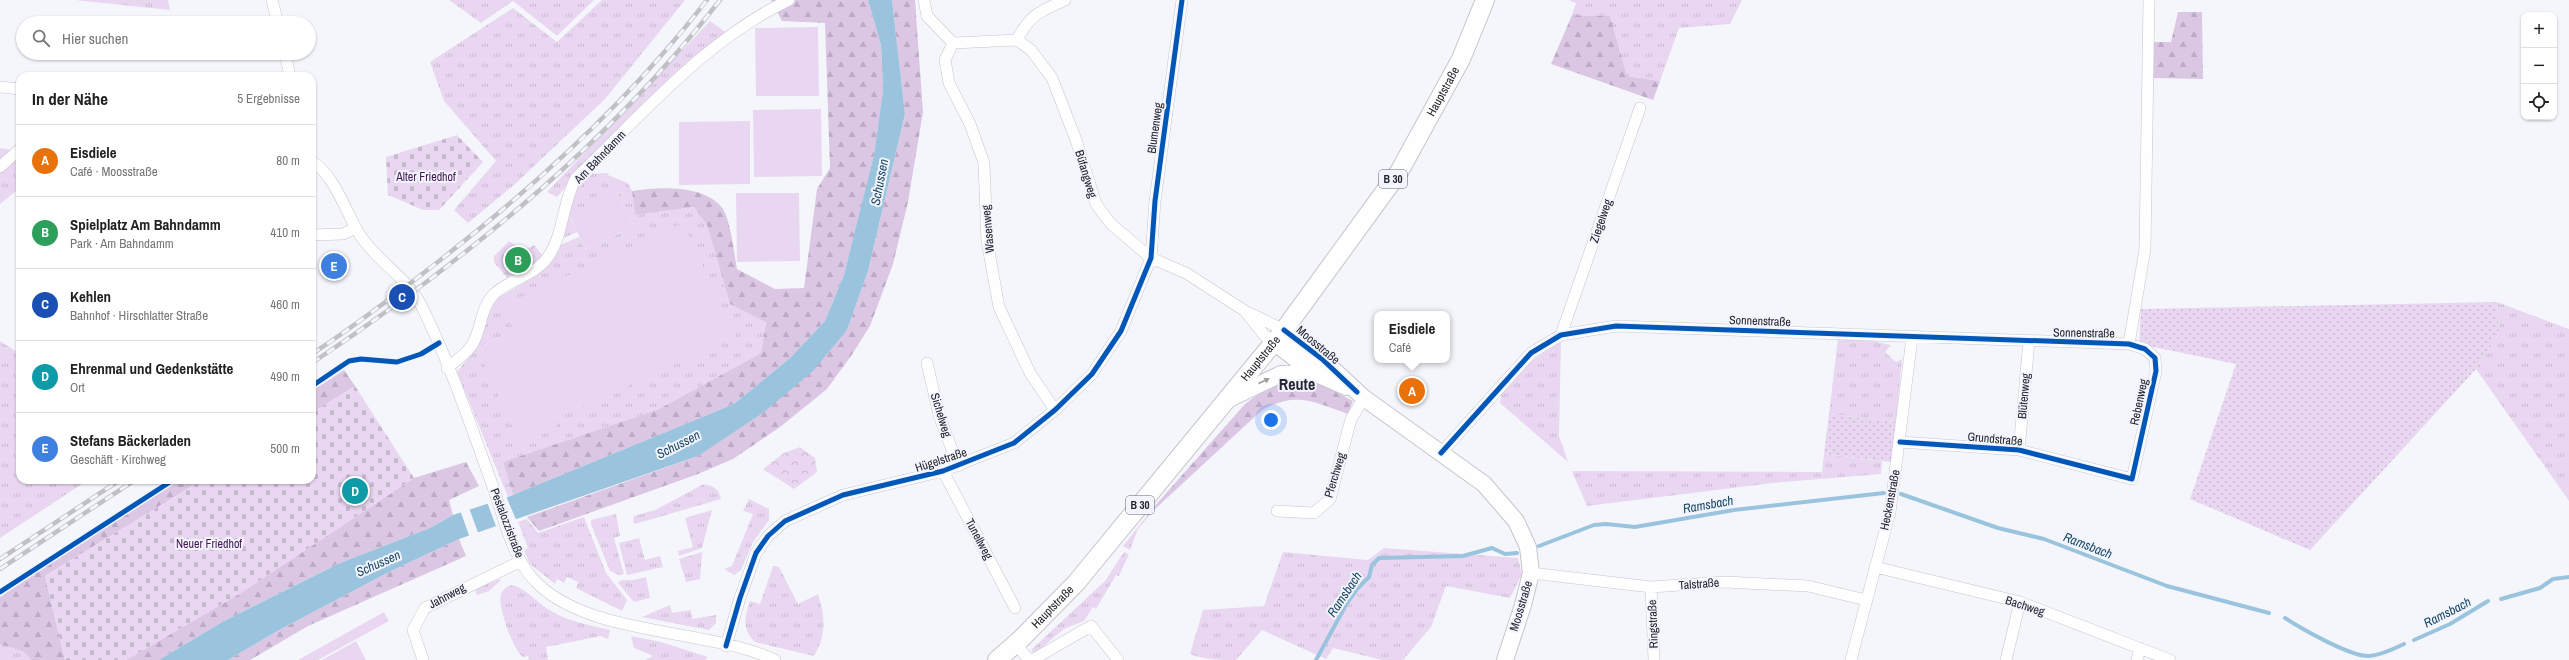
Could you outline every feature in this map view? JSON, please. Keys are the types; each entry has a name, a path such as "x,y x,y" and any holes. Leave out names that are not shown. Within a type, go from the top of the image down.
{"main road":[{"name":"Hauptstraße","path":"997,660 1016,644 1076,583 1280,336 1398,172 1461,59 1485,0"}],"street":[{"path":"272,0 276,16"},
{"name":"Am Bahndamm","path":"448,368 472,344 484,308 493,295 515,279 531,273 548,258 558,236 568,193 576,178 693,65 737,29 790,0"},
{"path":"924,0 928,16 953,43 1017,40 1026,23 1041,12 1065,0"},
{"name":"Blumenweg","path":"1151,258 1155,201 1182,0"},
{"path":"2129,344 2145,249 2149,0"},
{"name":"Büfangweg","path":"1017,40 1036,55 1052,78 1076,140 1096,204 1111,224 1151,258 1186,273 1245,311 1280,336"},
{"name":"Wasenweg","path":"953,43 945,60 949,83 970,124 984,163 987,241 999,307 1030,373 1055,410"},
{"path":"287,60 289,72"},
{"path":"0,87 16,89"},
{"name":"Ziegelweg","path":"1562,335 1640,108"},
{"path":"0,167 16,153"},
{"name":"Pestalozzistraße","path":"316,164 332,183 367,246 390,266 414,292 448,368 516,550 521,561 536,583 554,598 577,609 618,622 726,646 776,660"},
{"path":"316,235 343,234 356,228"},
{"name":"Hügelstraße","path":"726,646 740,598 756,553 768,536 785,521 843,495 943,471 1014,443 1055,410 1092,374 1121,330 1151,258"},
{"name":"Büfangweg","path":"1245,311 1264,335 1280,336"},
{"name":"Sonnenstraße","path":"1441,453 1531,353 1562,335 1616,326 1912,338 2129,344"},
{"name":"Moosstraße","path":"1280,336 1314,373 1361,395"},
{"name":"Moosstraße","path":"1280,336 1322,359 1361,395 1484,484 1516,521 1528,547 1531,573 1523,605 1504,660"},
{"name":"Heckenstraße","path":"1851,660 1890,512 1912,338"},
{"name":"Blütenweg","path":"2019,450 2029,341"},
{"name":"Rebenweg","path":"2129,344 2145,349 2155,358 2156,371 2132,479"},
{"name":"Sichelweg","path":"927,363 939,415 958,466"},
{"path":"1229,399 1281,374 1300,372 1314,373"},
{"name":"Pferchweg","path":"1276,511 1314,513 1330,499 1351,419 1361,395"},
{"name":"Grundstraße","path":"1900,442 2019,450 2132,479"},
{"name":"Tunellweg","path":"943,471 1015,608"},
{"name":"Jahnweg","path":"423,660 413,630 425,608 521,561"},
{"name":"Bachweg","path":"1875,567 2020,602 2170,660"},
{"name":"Talstraße","path":"1531,573 1651,587 1725,582 1752,582 1808,586 1866,600"},
{"name":"Ringstraße","path":"1651,587 1654,660"},
{"path":"2006,660 2020,602"},
{"path":"1032,660 1091,626 1118,660"},
{"path":"1016,644 1029,660"},
{"path":"2137,660 2140,648"}],"green space":[{"path":"75,0 168,0 170,10"},
{"path":"449,0 594,0 557,36 513,1 481,23"},
{"path":"602,0 685,0 605,99 515,184 468,223 454,210 496,161 444,101 430,62 513,8 557,42"},
{"path":"771,0 868,0 881,45 883,91 874,155 844,275 825,321 790,358 734,404 513,495 503,462 659,409 761,353 766,322 730,304 707,225 694,207 635,215 632,191 668,188 693,191 705,195 715,201 723,209 726,215 737,269 775,289 804,288 817,189 830,168 825,23 782,21"},
{"path":"892,0 915,0 923,112 908,202 893,264 870,326 851,356 827,389 780,427 733,459 698,474 539,531 527,517 698,456 847,330 868,271 905,114"},
{"path":"1568,0 1742,0 1730,24 1679,28 1660,81 1627,76 1610,16 1572,15 1576,3"},
{"path":"2178,12 2202,12 2203,79 2153,78 2154,42 2171,42"},
{"path":"1572,15 1610,16 1627,76 1660,81 1653,100 1551,64"},
{"path":"710,21 727,33 571,181 557,197 547,192"},
{"path":"818,27 819,96 756,96 755,28"},
{"path":"821,109 822,176 754,177 753,110"},
{"path":"750,121 750,184 679,185 679,122"},
{"name":"Alter Friedhof","path":"457,135 483,162 439,210 423,210 388,195 386,157"},
{"path":"0,148 16,150 16,191 0,204"},
{"path":"608,173 608,175 628,183 632,191 635,215 694,207 707,225 730,304 766,321 761,353 659,409 503,462 513,495 508,497 457,372 472,353 493,305 499,297 536,276 546,267 558,246 579,237 585,249 634,227 617,192 569,215 577,232 561,239 567,213 576,189 586,174","holes":["514,331 557,426 477,348"]},
{"path":"617,192 634,227 585,249 569,214"},
{"path":"736,193 799,193 800,261 737,262"},
{"path":"683,223 736,337 555,419 557,426 520,443 477,348 514,331 503,305"},
{"path":"509,241 524,251 534,245 544,257 523,274 518,271 507,278 494,262 494,256"},
{"path":"2497,302 2569,329 2569,501 2476,369 2499,333"},
{"path":"2497,302 2499,333 2476,369 2310,550 2190,499 2236,364 2139,344 2141,309"},
{"path":"1838,338 1861,338 1891,345 1885,352 1896,362 1902,359 1896,422 1829,414"},
{"path":"0,341 16,351 16,484 82,484 0,538"},
{"path":"1561,341 1559,436 1568,462 1500,403 1502,390 1530,362"},
{"path":"344,370 355,386 316,410 316,388"},
{"path":"1313,380 1353,401 1348,414 1305,400 1285,401 1274,404 1262,410 1154,510 1153,508 1245,404 1275,382"},
{"name":"Neuer Friedhof","path":"355,386 414,478 239,594 126,660 65,660 45,576 195,484 316,484 316,410"},
{"path":"1829,414 1896,422 1892,462 1824,454"},
{"path":"800,447 815,458 817,472 794,489 763,469 784,453"},
{"path":"1824,454 1882,461 1881,474 1773,483 1587,506 1572,471 1822,472"},
{"path":"466,462 479,486 449,500 453,515 430,528 340,563 222,622 159,660 126,660 239,594 414,478"},
{"path":"171,484 195,484 45,576 65,660 31,660 24,652 0,644 0,597"},
{"path":"702,485 712,486 719,492 721,499 635,524 633,523 634,516 655,510"},
{"path":"749,499 769,509 769,520 753,542 741,570 734,575 724,569 732,566 753,514 743,511"},
{"path":"1153,508 1154,510 1138,529 1130,550 1123,546"},
{"path":"712,510 702,548 679,556 678,551 693,547 685,518"},
{"path":"616,514 620,536 614,538 624,574 619,575 610,571 591,524 591,520"},
{"path":"584,517 606,573 627,600 622,611 576,588 578,582 567,577 564,583 557,579 555,584 530,564 524,550 528,548 518,522 527,519 538,533"},
{"path":"639,538 645,560 660,556 663,567 627,575 619,543"},
{"path":"459,539 466,556 308,626 250,660 228,660 281,629 389,572"},
{"path":"1384,548 1518,558 1522,574 1510,598 1446,586 1431,627 1403,660 1382,660 1333,648 1326,659 1262,630 1236,660 1207,659 1190,654 1203,610 1264,606 1283,552 1368,560"},
{"path":"702,552 700,579 686,582 679,559"},
{"path":"1124,552 1129,554 1119,576 1116,575 1096,609 1093,607 1084,621 1064,629 1034,654 1031,650 1105,581"},
{"path":"773,566 779,567 798,604 818,594 824,625 821,641 814,656 755,642 746,628 745,623 750,601 760,604"},
{"path":"646,577 650,598 634,602 618,583 621,580 634,580"},
{"path":"500,579 501,580 489,591 477,595 475,589"},
{"path":"513,585 523,590 546,608 558,615 580,623 610,630 608,639 601,636 546,647 548,660 529,660 528,656 523,657 515,646 501,608 500,600 502,592 509,586"},
{"path":"670,605 672,613 691,610 692,619 716,615 716,623 709,630 642,617"},
{"path":"384,612 389,621 318,660 298,660"},
{"path":"631,636 661,642 708,657 705,660 645,660 653,656 634,648"},
{"path":"356,641 366,660 322,660"},
{"path":"0,644 24,652 31,660 0,660"}],"water":[{"name":"Schussen","path":"868,0 892,0 905,114 868,271 847,330 813,371 764,412 698,456 459,539 389,572 281,629 228,660 159,660 222,622 340,563 430,528 453,515 508,497 734,404 790,358 825,321 844,275 874,155 883,90 881,45"}],"pier":[{"path":"506,496 517,522 497,529 487,502"},
{"path":"469,508 479,535 470,538 460,510"}],"waterway":[{"name":"Ramsbach","path":"1539,546 1594,525 1606,524 1635,527 1734,510 1884,493"},
{"name":"Ramsbach","path":"1901,494 1998,528 2044,539 2167,586 2269,613"},
{"name":"Ramsbach","path":"1316,660 1347,603 1357,589 1369,577 1372,565 1379,558 1463,556 1492,548 1505,554 1517,553"},
{"name":"Ramsbach","path":"2501,599 2540,588 2553,579 2569,577"},
{"name":"Ramsbach","path":"2414,640 2450,624 2488,601"},
{"name":"Ramsbach","path":"2285,618 2338,647 2361,655 2369,656 2387,652 2404,644"}],"railway":[{"path":"316,351 377,309 439,261 476,232 547,171 582,139 647,72 707,0"},
{"path":"316,360 424,284 531,198 582,152 630,104 677,53 720,0"},
{"path":"0,559 114,484"},
{"path":"0,569 129,484"}],"cycle path":[{"path":"726,646 740,598 756,553 768,536 785,521 843,495 943,471 1014,443 1055,410 1092,374 1121,331 1151,258 1155,201 1182,0"},
{"path":"1441,453 1531,353 1561,335 1616,326 2129,344 2145,349 2155,358 2156,371 2132,479 2019,450 1900,442"},
{"path":"1284,330 1322,359 1357,392"},
{"path":"316,383 349,361 361,359 397,362 421,354 439,343"},
{"path":"0,592 167,484"}],"place":[{"name":"Spielplatz Am Bahndamm","path":"518,260"},
{"name":"Stefans Bäckerladen","path":"334,266"},
{"name":"Kehlen","path":"402,297"},
{"name":"Eisdiele","path":"1412,391"},
{"name":"Ehrenmal und Gedenkstätte","path":"355,491"}],"district":[{"name":"Reute","path":"1297,384"}]}
